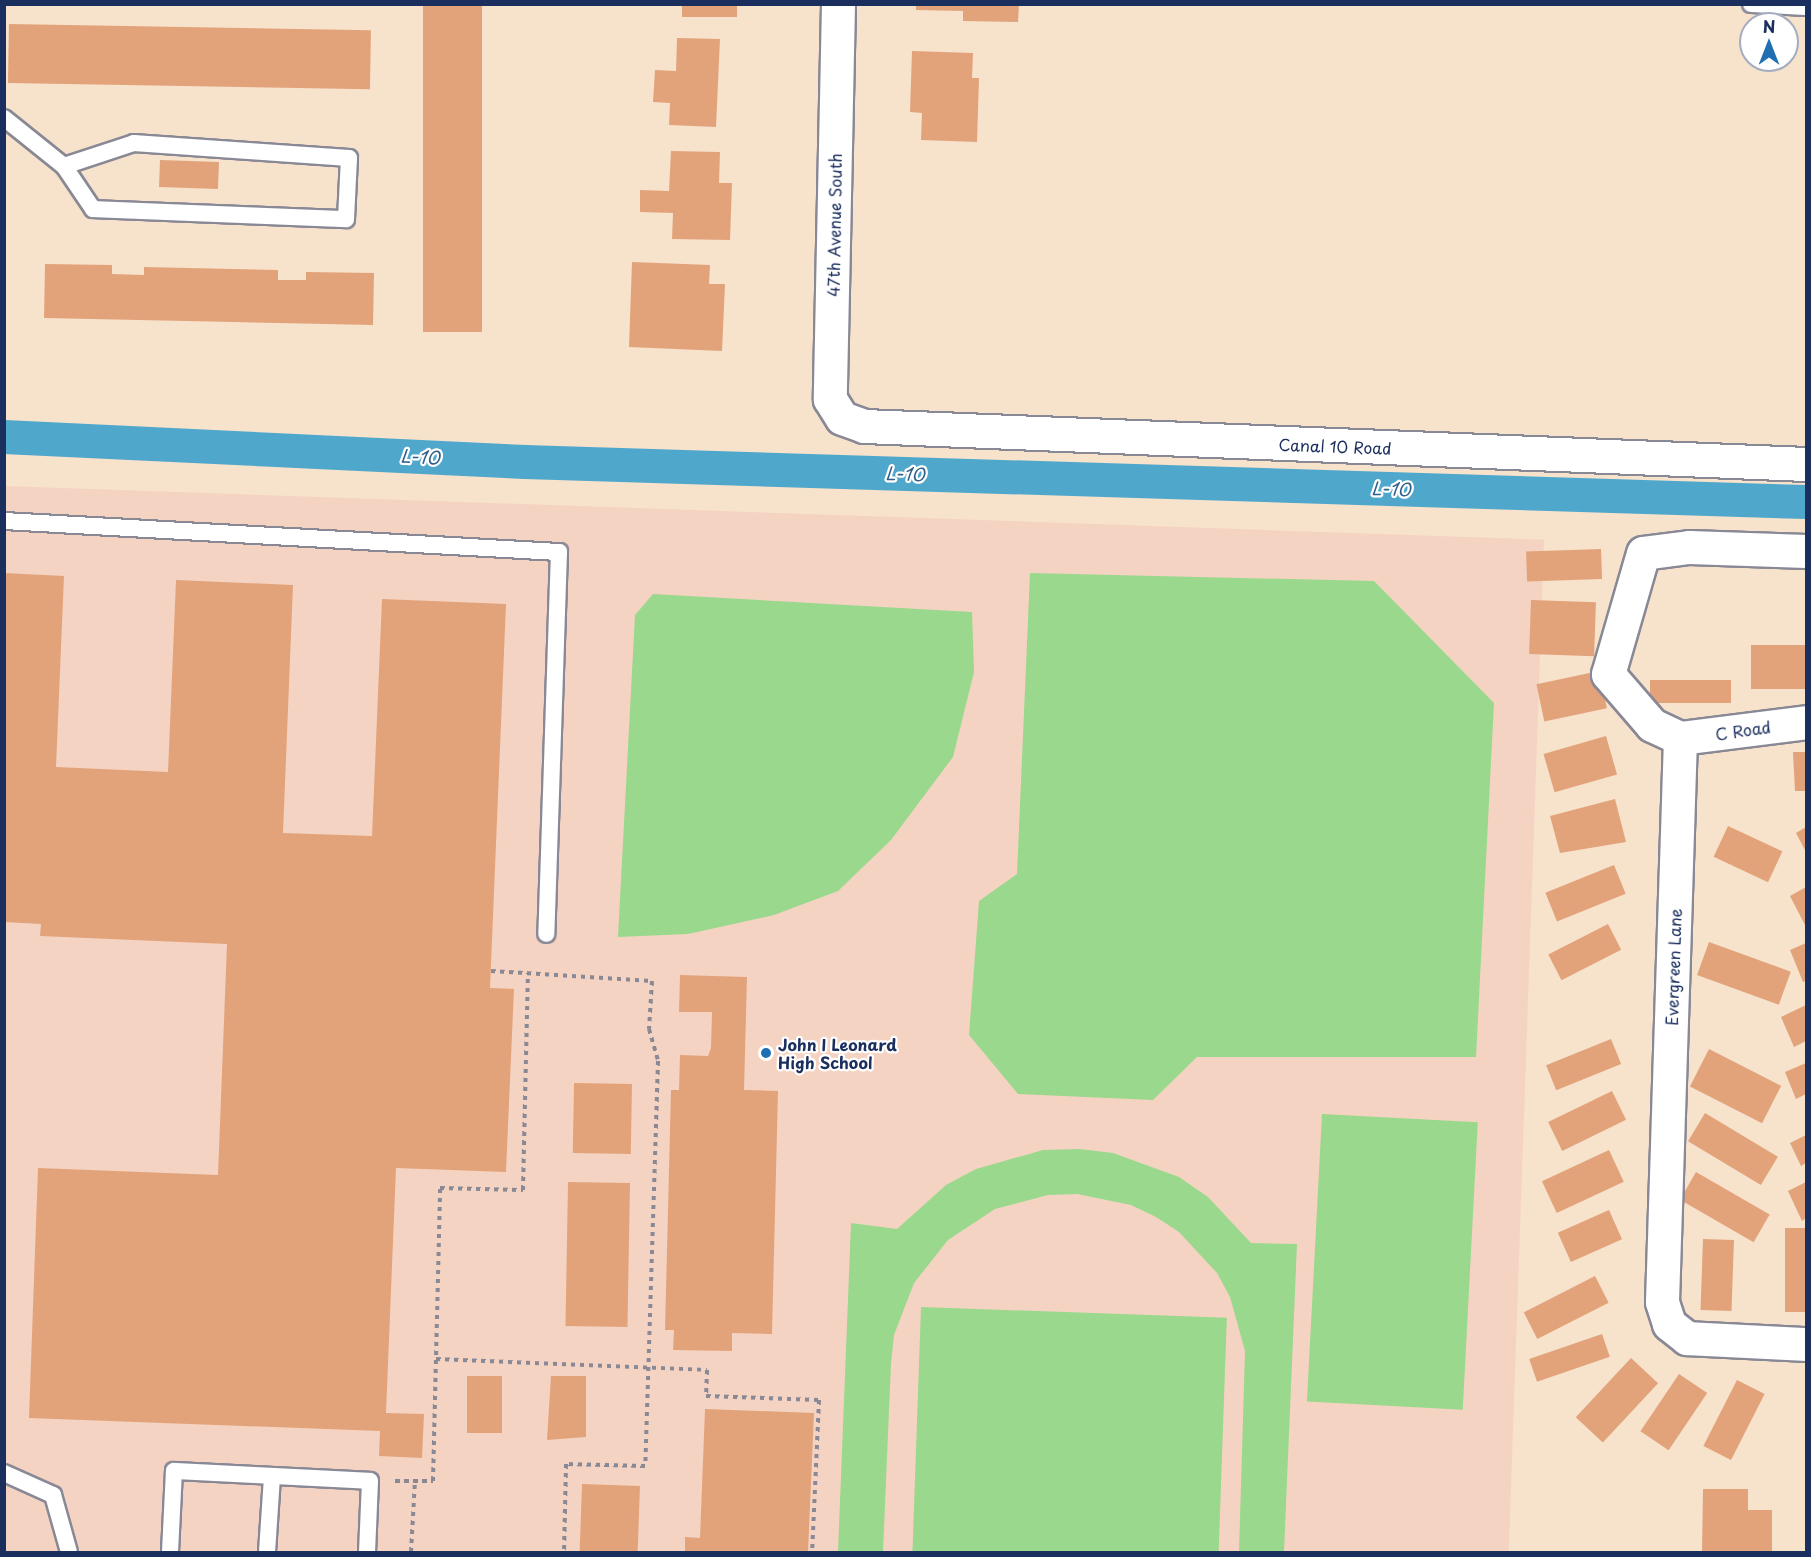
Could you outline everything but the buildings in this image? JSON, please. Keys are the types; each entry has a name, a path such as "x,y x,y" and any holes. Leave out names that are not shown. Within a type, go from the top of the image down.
{"street":[{"name":"47th Avenue South","path":"838,4 830,399 842,418 864,426"},
{"name":"Canal 10 Road","path":"864,426 1806,464"},
{"path":"1680,738 1652,725 1608,674 1643,553 1689,547 1806,551"},
{"name":"C Road","path":"1680,738 1806,722"},
{"name":"Evergreen Lane","path":"1680,738 1662,1302 1669,1324 1687,1338 1806,1344"}],"lane":[{"path":"1751,4 1806,7"},
{"path":"4,118 64,166 93,208 346,219 349,158 134,143 64,166"},
{"path":"4,521 559,552 546,934"},
{"path":"170,1552 174,1471 370,1481 367,1552"},
{"path":"4,1473 53,1495 69,1552"},
{"path":"267,1552 272,1477"}],"path":[{"path":"491,970 652,981 650,1029 658,1061 645,1466 567,1464 564,1552"},
{"path":"370,1481 433,1481 440,1188 523,1190 528,973"},
{"path":"436,1359 707,1370 706,1396 819,1400 812,1552"},
{"path":"411,1552 415,1481"}],"shaded area":[{"name":"John I Leonard High School","path":"5,486 1544,540 1509,1552 4,1552"}],"green space":[{"path":"1030,573 1374,581 1494,703 1476,1057 1197,1057 1153,1100 1018,1094 969,1035 979,901 1017,874"},
{"path":"653,594 972,612 974,672 953,757 891,840 838,891 774,915 688,934 618,937 635,615"},
{"path":"1322,1114 1478,1122 1463,1410 1307,1402"},
{"path":"1079,1149 1113,1153 1179,1177 1208,1197 1251,1243 1297,1244 1284,1552 1239,1552 1245,1351 1230,1297 1217,1273 1179,1232 1156,1217 1131,1205 1077,1194 1048,1195 995,1209 948,1240 914,1283 894,1335 883,1552 838,1552 851,1223 897,1229 946,1185 976,1169 1043,1150"},
{"path":"921,1307 1227,1318 1219,1552 912,1552"}],"waterway":[{"name":"L-10","path":"4,437 525,462 1806,502"}],"place":[{"name":"John I Leonard High School","path":"766,1053"}]}
